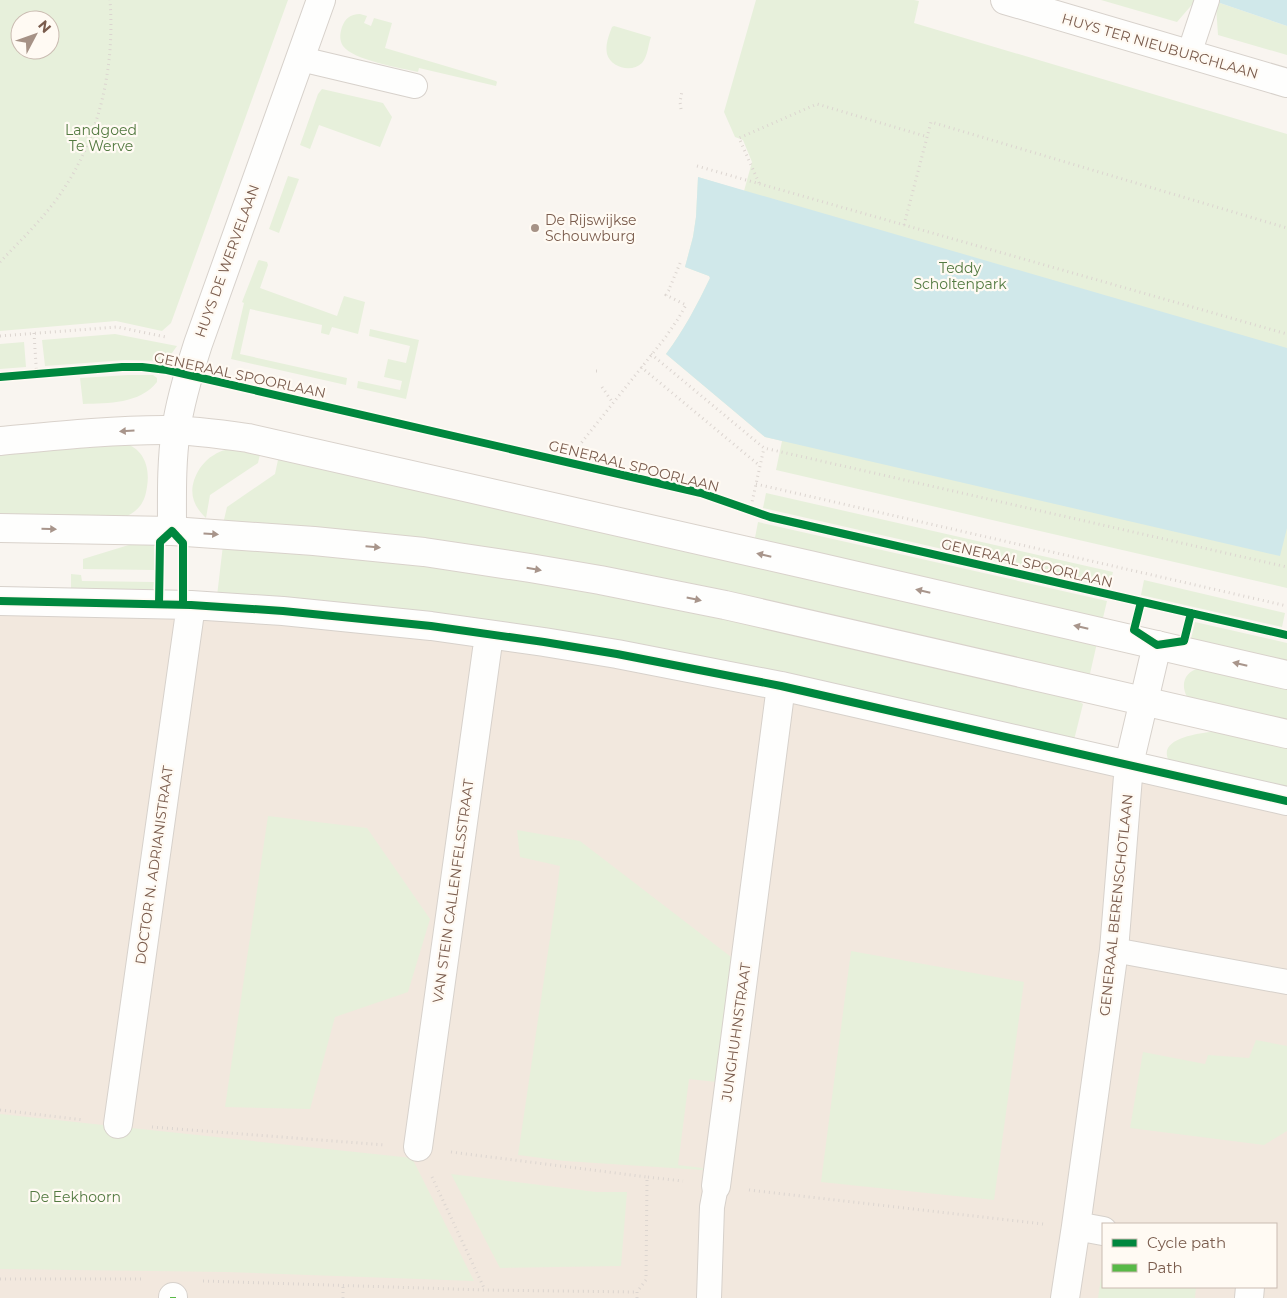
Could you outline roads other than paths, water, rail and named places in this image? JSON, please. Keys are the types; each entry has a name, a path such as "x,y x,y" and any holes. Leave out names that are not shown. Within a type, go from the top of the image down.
{"street":[{"name":"HUYS DE WERVELAAN","path":"172,531 172,478 176,430 198,344 321,0"},
{"name":"HUYS TER NIEUBURCHLAAN","path":"1005,0 1287,83"},
{"path":"0,440 104,432 176,430 248,438 1287,675"},
{"path":"0,528 172,531 424,552 592,579 725,605 1287,734"},
{"path":"0,601 191,605 283,611 431,626 544,642 617,654 781,686 1287,801"},
{"name":"DOCTOR N. ADRIANISTRAAT","path":"118,1124 191,605"},
{"name":"VAN STEIN CALLENFELSSTRAAT","path":"418,1147 489,635"},
{"name":"GENERAAL BERENSCHOTLAAN","path":"1065,1298 1114,950 1129,764 1157,645"},
{"name":"JUNGHUHNSTRAAT","path":"716,1186 781,686"},
{"path":"1076,1226 1102,1231"}],"lane":[{"path":"1189,54 1207,1"},
{"path":"301,59 415,86"},
{"path":"1114,950 1287,982"},
{"path":"709,1298 712,1207 716,1186"}],"water":[{"path":"1210,0 1287,0 1287,26 1217,2"},
{"path":"698,177 1287,348 1287,528 1280,556 765,437 666,354 690,317 710,278 685,267 696,217"}],"place":[{"name":"De Rijswijkse Schouwburg","path":"535,228"}],"park label":[{"name":"Landgoed Te Werve","path":"101,138"},
{"name":"Teddy Scholtenpark","path":"960,276"},
{"name":"De Eekhoorn","path":"75,1197"}]}
